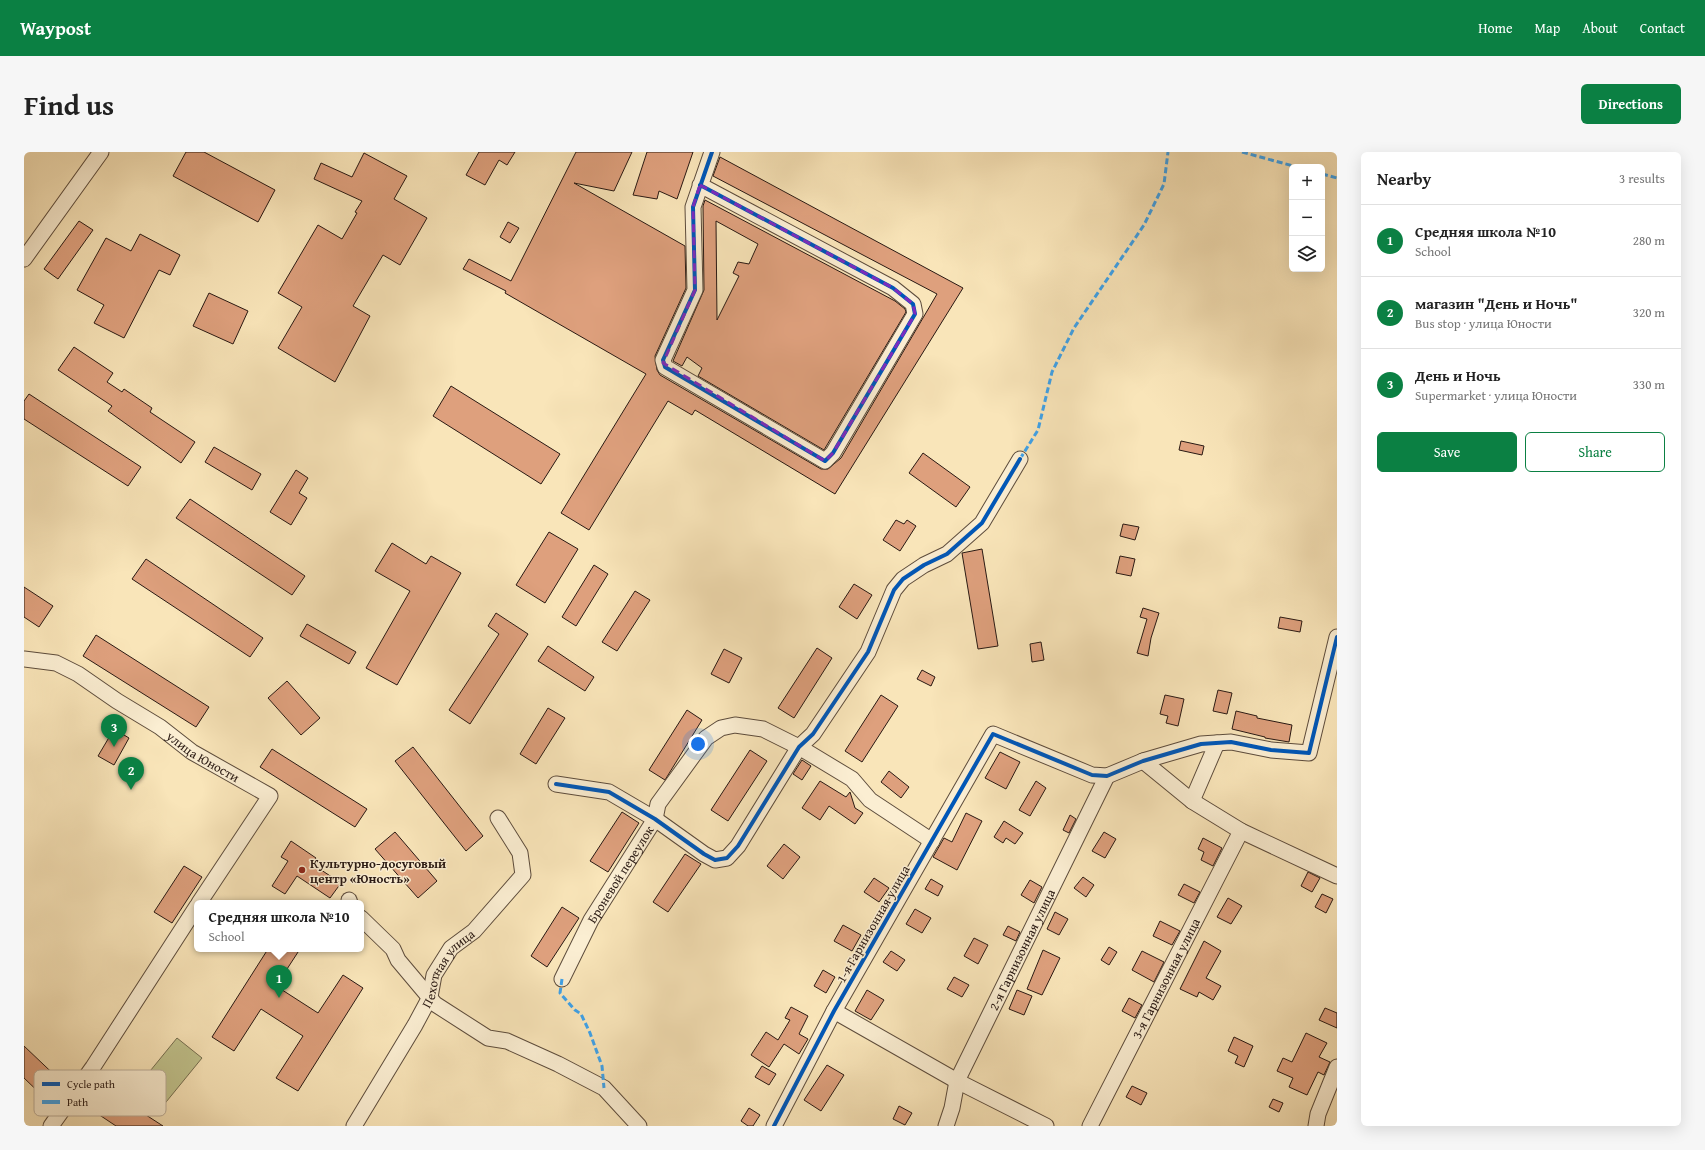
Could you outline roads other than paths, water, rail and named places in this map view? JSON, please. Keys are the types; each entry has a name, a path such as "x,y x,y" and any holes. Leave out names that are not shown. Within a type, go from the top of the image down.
{"street":[{"path":"24,259 101,152"},
{"path":"700,185 894,288 913,304 915,314 833,453 825,461 672,371 663,363 663,360 696,290 693,207 700,185 712,152"},
{"path":"556,784 610,792 655,819 704,854 715,860 727,858 738,846 799,747 813,734 868,652 894,590 903,579 924,565 947,554 982,523 1020,459"},
{"path":"1107,776 1143,761 1201,744 1231,742 1271,750 1309,753 1337,637"},
{"name":"улица Юности","path":"24,659 56,663 78,674 117,702 160,727 192,752 270,796 201,900"},
{"name":"Броневой переулок","path":"562,979 591,920 655,819 658,804 706,738 720,728 736,725 763,729 799,747 852,779 870,800 932,841"},
{"name":"1-я Гарнизонная улица","path":"774,1126 834,1011 993,734 1092,775 1107,776"},
{"path":"1192,801 1217,743"},
{"path":"1143,761 1192,801 1241,831 1337,876"},
{"name":"2-я Гарнизонная улица","path":"946,1126 952,1108 957,1081 1107,776"},
{"name":"Пехотная улица","path":"354,1126 415,1025 430,997 434,975 451,948 474,931 523,875 520,853 498,818"},
{"name":"3-я Гарнизонная улица","path":"1090,1126 1241,831"},
{"path":"90,1070 194,911"},
{"path":"364,921 393,949 398,960 435,1004 488,1038 507,1041 558,1064 604,1088 639,1126"},
{"path":"834,1011 957,1081 1046,1126"},
{"path":"1316,1126 1318,1114 1337,1067"},
{"path":"51,1126 58,1116"}],"place":[{"name":"День и Ночь","path":"114,747"},
{"name":"магазин \"День и Ночь\"","path":"131,790"},
{"name":"Культурно-досуговый центр «Юность»","path":"302,870"},
{"name":"Средняя школа №10","path":"279,998"}]}
